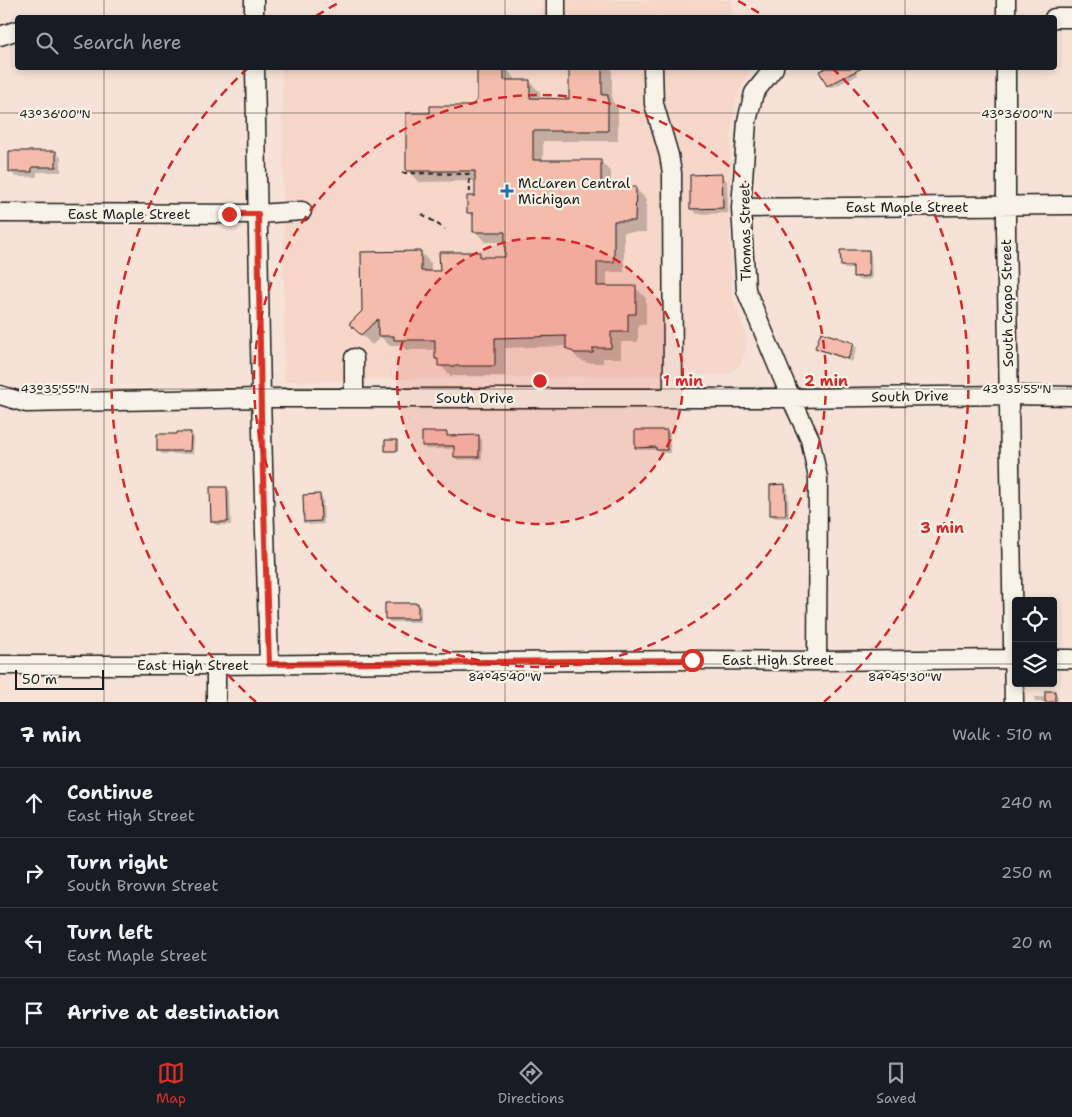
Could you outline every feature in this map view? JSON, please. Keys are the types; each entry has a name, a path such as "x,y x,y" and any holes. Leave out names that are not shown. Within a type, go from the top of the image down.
{"street":[{"path":"254,0 254,15"},
{"path":"556,0 556,15"},
{"path":"1006,0 1006,15"},
{"path":"1057,18 1072,18"},
{"path":"0,36 15,31"},
{"path":"255,70 261,398 269,664"},
{"path":"653,70 654,104 669,155 672,173 673,398"},
{"name":"Thomas Street","path":"772,70 754,93 748,121 741,208 746,290 810,439 818,478 817,661"},
{"name":"South Crapo Street","path":"1006,70 1006,206 1015,642"},
{"name":"East Maple Street","path":"741,208 1072,205"},
{"name":"East Maple Street","path":"0,213 258,214 302,211"},
{"path":"354,358 354,398"},
{"name":"South Drive","path":"0,395 26,403 261,398 1072,396"},
{"name":"East High Street","path":"0,665 1012,659"},
{"path":"1057,659 1072,659"},
{"path":"216,665 216,702"},
{"name":"South Crapo Street","path":"1014,687 1014,702"}],"path":[{"path":"402,173 469,174 470,192"},
{"path":"422,214 445,229"}],"shaded area":[{"path":"542,0 732,0 732,15 541,15"},
{"name":"McLaren Central Michigan","path":"282,70 750,70 738,93 731,131 730,246 732,296 745,333 746,350 740,365 727,374 285,381"}],"building":[{"name":"McLaren Central Michigan","path":"477,70 504,70 504,80 530,80 530,98 569,99 569,70 602,70 602,95 608,95 608,131 533,131 533,160 601,160 601,187 636,187 635,221 614,221 614,262 597,262 597,286 636,286 636,314 628,314 628,332 611,332 611,348 593,348 593,353 575,353 566,348 566,336 495,338 495,366 438,366 438,359 435,359 435,340 394,340 394,336 378,336 378,319 361,335 349,324 362,311 361,252 421,251 421,271 440,271 439,252 480,252 480,257 505,257 505,232 473,232 473,213 467,213 467,196 475,196 475,171 406,171 406,113 430,113 430,106 471,106 477,100"},
{"path":"821,70 858,70 827,86 819,71"},
{"path":"9,151 56,151 56,167 32,167 32,172 9,172"},
{"path":"722,174 723,208 690,209 690,175"},
{"path":"840,250 869,250 869,276 853,277 853,266 841,266"},
{"path":"821,332 854,343 848,359 815,348"},
{"path":"635,430 667,430 667,450 656,450 656,447 635,448"},
{"path":"177,432 191,432 190,451 157,451 157,434 177,434"},
{"path":"422,432 447,432 447,436 479,435 479,457 454,457 454,446 422,446"},
{"path":"385,440 397,440 397,451 385,451"},
{"path":"785,484 786,515 770,515 770,485"},
{"path":"210,487 227,487 228,522 211,522"},
{"path":"320,494 321,521 304,522 303,495"},
{"path":"385,603 418,603 418,619 385,619"},
{"path":"1045,691 1055,691 1055,702 1045,702"}],"place":[{"name":"McLaren Central Michigan","path":"507,191"}],"route":[{"path":"229,214 258,214 261,414 269,664 692,660"}]}
